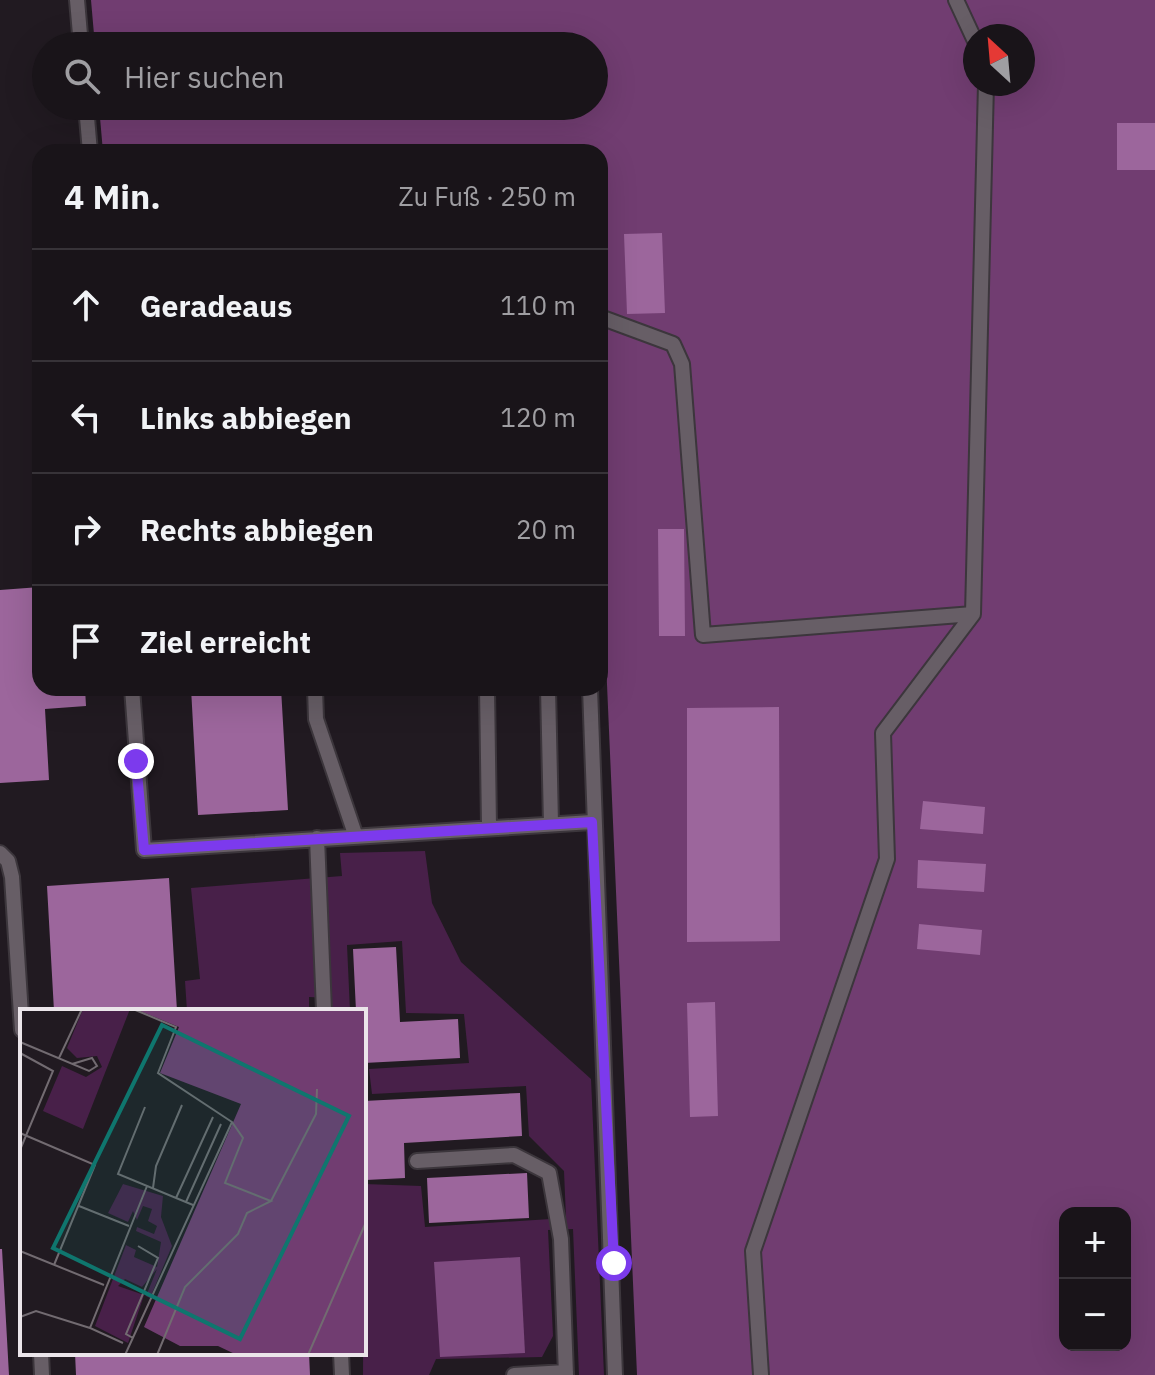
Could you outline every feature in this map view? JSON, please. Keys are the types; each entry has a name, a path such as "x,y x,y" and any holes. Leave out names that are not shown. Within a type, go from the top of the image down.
{"lane":[{"path":"77,0 80,32"},
{"path":"956,0 967,24"},
{"path":"761,1375 753,1251 887,859 883,733 973,614 986,96"},
{"path":"87,120 89,144"},
{"path":"608,320 673,344 682,364 703,635 973,614"},
{"path":"133,696 144,850 355,834 592,822"},
{"path":"315,696 316,719 355,834"},
{"path":"487,696 489,827"},
{"path":"548,696 551,824"},
{"path":"590,696 592,822 614,1263 615,1375"},
{"path":"317,838 324,1009"},
{"path":"0,853 8,861 12,877 21,1009"},
{"path":"417,1161 514,1155 549,1173 561,1239 566,1374 514,1375"},
{"path":"41,1355 42,1375"},
{"path":"341,1355 342,1375"}],"shaded area":[{"path":"91,0 1155,0 1155,1375 637,1375 608,696 608,144 102,144 100,120 608,120 608,32 94,32"},
{"path":"425,851 432,903 461,962 591,1079 604,1375 579,1375 573,1229 548,1230 553,1336 542,1357 436,1359 429,1375 363,1375 363,1355 366,1355 366,1184 421,1186 425,1227 566,1218 564,1171 529,1136 526,1086 372,1094 369,1069 469,1063 464,1014 406,1013 402,941 347,945 350,1009 332,1009 330,998 309,997 309,1009 187,1009 185,981 200,979 191,888 342,876 340,853"},
{"path":"520,1257 525,1353 440,1357 434,1262"}],"building":[{"path":"1117,123 1155,123 1155,170 1117,170"},
{"path":"662,233 665,313 627,314 624,234"},
{"path":"658,529 684,529 685,636 659,636"},
{"path":"32,588 32,696 85,696 86,706 45,709 49,780 0,783 0,590"},
{"path":"191,696 281,696 288,810 198,815"},
{"path":"779,707 780,941 687,942 687,708"},
{"path":"923,801 985,807 983,834 920,829"},
{"path":"918,860 986,864 984,892 917,888"},
{"path":"169,878 177,1009 54,1009 47,886"},
{"path":"919,924 982,930 980,955 917,949"},
{"path":"396,947 400,1022 458,1019 460,1058 366,1063 366,1009 356,1009 353,949"},
{"path":"715,1002 718,1116 690,1117 687,1003"},
{"path":"520,1093 522,1136 404,1143 405,1178 366,1180 366,1101"},
{"path":"527,1173 529,1218 429,1223 427,1178"},
{"path":"2,1249 9,1375 0,1375"},
{"path":"75,1355 309,1355 310,1375 76,1375"}],"route":[{"path":"136,761 144,850 355,834 592,822 614,1263"}]}
